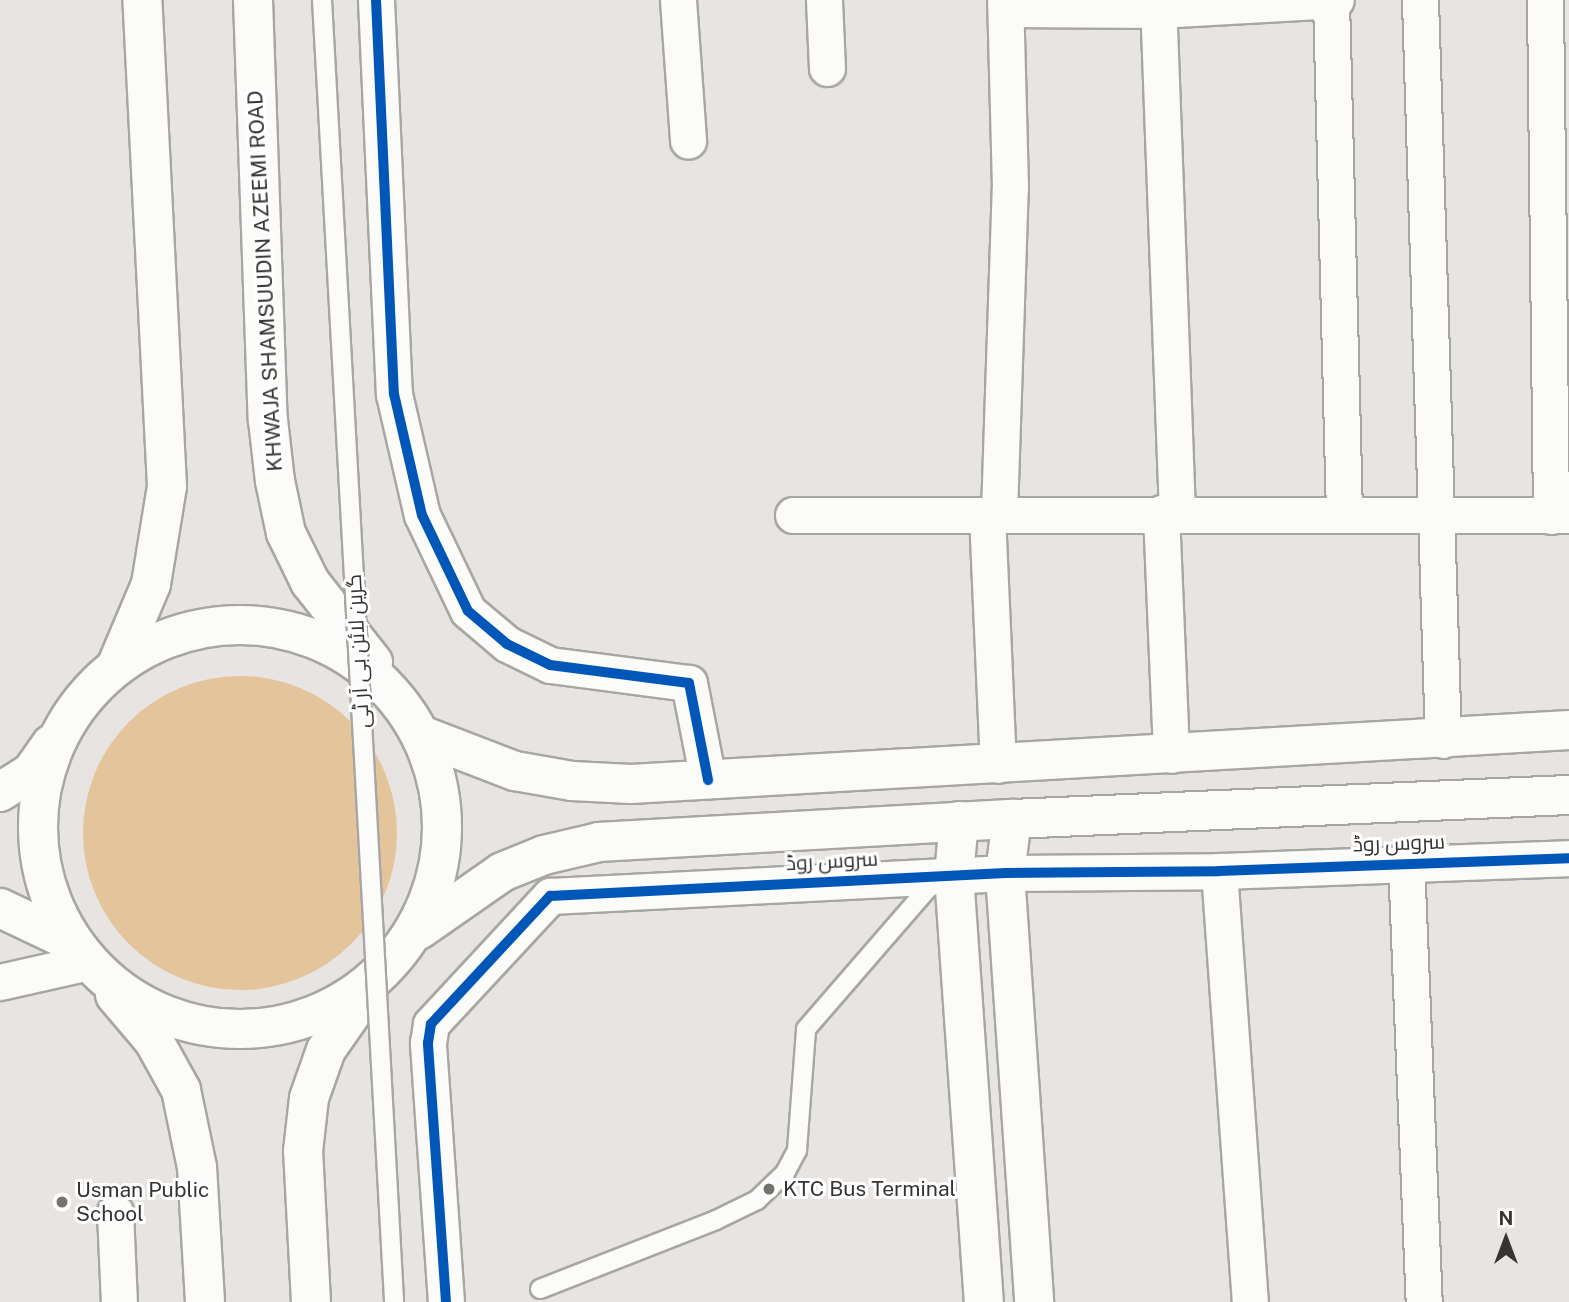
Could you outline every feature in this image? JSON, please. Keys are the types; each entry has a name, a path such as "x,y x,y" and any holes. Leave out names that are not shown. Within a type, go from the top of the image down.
{"main road":[{"path":"116,667 151,584 166,486 142,0"},
{"name":"KHWAJA SHAMSUUDIN AZEEMI ROAD","path":"253,0 275,481 286,533 310,582 394,695"},
{"path":"0,792 31,773 88,693 116,667 160,642 209,627 261,626 322,643 356,661 394,695 421,735 439,784 443,836 434,888 412,935 326,1050 309,1098 303,1152 311,1302"},
{"path":"66,724 43,776 37,834 47,890 81,952 154,1041 181,1090 197,1167 205,1302"},
{"path":"421,735 514,771 572,781 708,780 827,774 1443,740 1569,730"},
{"path":"827,774 829,829"},
{"path":"412,935 502,872 544,855 599,842 959,821 1569,795"},
{"path":"1012,819 1005,873 1034,1302"},
{"path":"959,821 947,875 984,1302"},
{"path":"0,908 81,952 130,998 179,1020 233,1029 287,1024 338,1005 382,973"}],"street":[{"path":"376,0 394,394 422,515 468,611 507,644 550,665 689,682 708,780"},
{"path":"678,0 688,141"},
{"path":"824,0 827,68"},
{"path":"998,765 993,514 1010,187 1006,5 1158,5 1325,0 1344,514"},
{"path":"1420,0 1443,740"},
{"path":"793,515 1169,513 1560,516 1545,0"},
{"path":"1158,5 1169,513 1171,755"},
{"name":"سروس روڈ","path":"446,1302 428,1043 431,1024 532,912 551,897 579,893 947,875 1219,870 1406,861 1569,858"},
{"path":"1406,861 1424,1302"},
{"path":"1219,870 1250,1302"},
{"path":"0,982 81,952"},
{"path":"115,1212 119,1302"}],"lane":[{"name":"گرین لائن بی آر ٹی","path":"322,0 394,1302"},
{"path":"540,1289 716,1220 757,1199 785,1173 797,1150 801,1049 806,1029 947,875"}],"shaded area":[{"path":"240,676 271,679 300,688 327,702 351,722 371,746 385,773 394,802 397,833 394,864 385,893 371,920 351,944 327,964 300,978 271,987 240,990 209,987 180,978 153,964 129,944 109,920 95,893 86,864 83,833 86,802 95,773 109,746 129,722 153,702 180,688 209,679"}],"cycle path":[{"path":"376,0 394,394 422,515 468,611 507,644 550,665 689,683 708,780"},
{"path":"446,1302 428,1043 431,1024 550,896 1005,873 1219,871 1569,858"}],"place":[{"name":"KTC Bus Terminal","path":"769,1189"},
{"name":"Usman Public School","path":"62,1202"}]}
